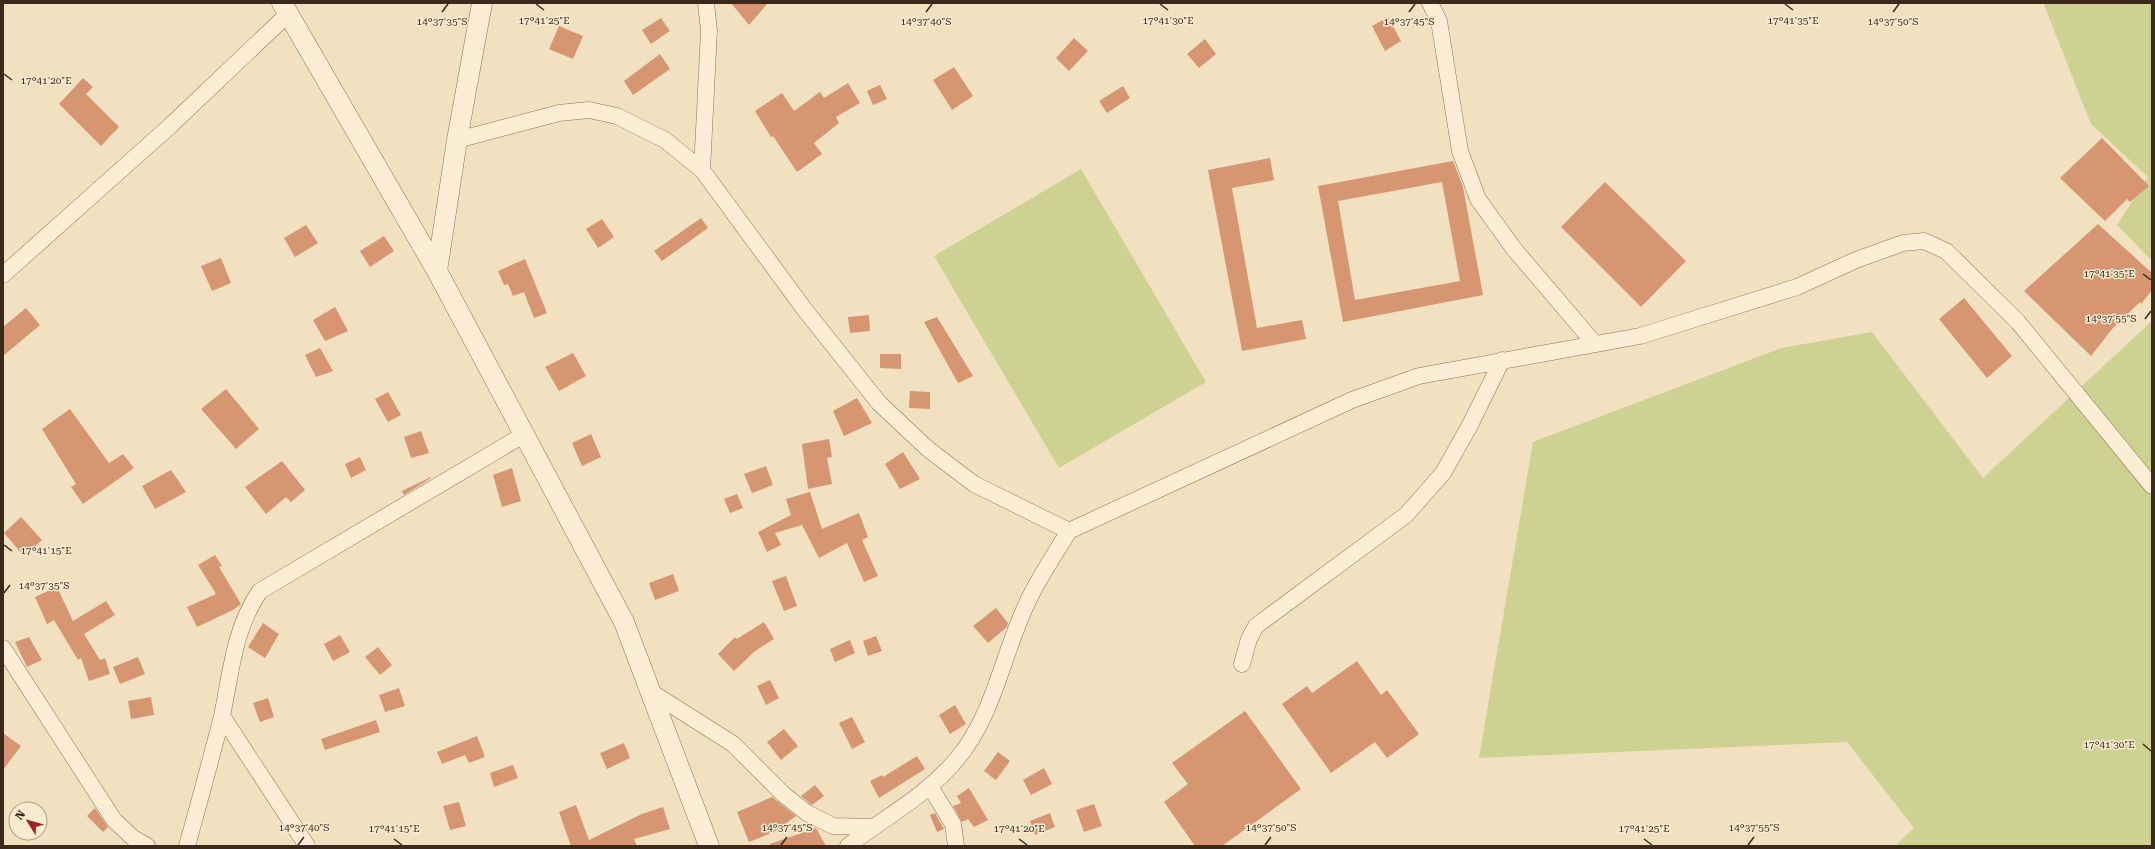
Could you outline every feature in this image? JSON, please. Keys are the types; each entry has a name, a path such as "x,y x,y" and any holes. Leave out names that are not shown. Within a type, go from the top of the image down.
{"street":[{"path":"437,271 457,140 482,3"},
{"path":"702,170 709,31 706,3"},
{"path":"1430,3 1439,21 1460,152 1478,199 1514,249 1595,344"},
{"path":"3,274 170,126 285,9 437,271 624,622 709,846"},
{"path":"457,140 559,113 589,110 617,116 665,140 702,170 805,310 879,403 928,449 974,484 1069,532"},
{"path":"848,846 872,827 931,788 957,759 972,738 990,700 1029,600 1069,532 1352,400 1419,376 1655,332 1798,287 1856,260 1903,243 1924,241 1946,251 2018,322 2152,486"},
{"path":"1242,664 1248,639 1256,626 1406,515 1443,473 1470,425 1502,360"},
{"path":"188,846 222,716 238,634 249,607 260,591 525,434"},
{"path":"3,648 114,820 133,838 147,846"},
{"path":"651,692 732,744 783,794 807,813 833,826 872,827"},
{"path":"222,716 307,846"},
{"path":"931,788 953,824 956,846"},
{"path":"833,826 841,846"}],"green space":[{"path":"2046,3 2152,3 2152,261 2117,225 2148,177 2091,124 2044,5"},
{"path":"1081,169 1206,382 1059,468 934,256"},
{"path":"2152,321 2152,846 1895,846 1914,828 1847,742 1479,758 1533,442 1781,348 1872,332 1983,478"}],"building":[{"path":"731,3 768,3 749,25"},
{"path":"1388,17 1401,41 1385,51 1372,26"},
{"path":"661,18 670,31 651,44 642,30"},
{"path":"559,26 583,36 573,59 549,49"},
{"path":"1074,38 1088,51 1069,71 1056,58"},
{"path":"1205,39 1216,54 1199,68 1187,54"},
{"path":"660,54 670,69 633,95 624,81"},
{"path":"954,67 973,96 952,110 933,80"},
{"path":"83,78 93,87 86,94 119,127 101,146 59,104"},
{"path":"848,83 860,103 836,117 839,123 814,143 822,154 797,172 773,136 771,137 755,111 782,93 794,111 820,92 824,98"},
{"path":"880,85 887,99 873,105 867,91"},
{"path":"1123,86 1130,98 1107,113 1099,101"},
{"path":"2102,138 2149,186 2130,202 2127,199 2105,221 2060,178"},
{"path":"1270,158 1274,180 1232,188 1257,328 1302,320 1306,339 1242,351 1208,170"},
{"path":"1453,161 1463,187 1483,295 1343,322 1318,186","holes":["1442,182 1460,281 1355,300 1338,201"]},
{"path":"1605,182 1686,261 1641,307 1561,227"},
{"path":"701,218 708,228 662,261 654,251"},
{"path":"602,219 614,237 598,248 586,229"},
{"path":"2098,224 2152,273 2152,290 2141,304 2140,302 2113,328 2091,356 2024,291"},
{"path":"306,225 318,243 295,257 284,238"},
{"path":"384,236 394,251 370,267 360,251"},
{"path":"221,258 231,283 212,291 201,266"},
{"path":"525,259 547,313 534,318 524,292 513,296 508,284 504,285 498,271"},
{"path":"1964,298 2012,356 1987,378 1939,319"},
{"path":"335,307 348,331 325,341 313,320"},
{"path":"26,308 40,325 3,356 3,327"},
{"path":"869,315 870,331 850,333 848,317"},
{"path":"937,317 973,376 958,383 924,322"},
{"path":"320,348 333,371 316,377 305,355"},
{"path":"573,353 586,376 559,391 545,367"},
{"path":"880,354 901,354 901,369 880,368"},
{"path":"226,389 259,429 236,449 201,409"},
{"path":"910,391 930,392 930,409 909,408"},
{"path":"388,392 401,415 388,422 375,399"},
{"path":"857,398 872,423 844,436 833,411"},
{"path":"70,409 109,463 123,454 134,468 83,504 71,487 76,484 42,429"},
{"path":"421,431 429,453 411,458 404,437"},
{"path":"591,434 601,457 582,466 572,443"},
{"path":"829,439 832,457 827,458 832,484 808,489 802,444"},
{"path":"903,452 920,479 900,489 885,464"},
{"path":"360,457 366,470 351,478 345,464"},
{"path":"282,461 305,490 291,502 286,497 266,514 245,487"},
{"path":"766,466 773,485 752,493 744,474"},
{"path":"512,468 521,501 502,507 493,475"},
{"path":"171,470 186,492 155,509 142,486"},
{"path":"431,478 404,495 402,491"},
{"path":"810,492 822,529 859,513 868,537 862,540 878,576 864,582 847,543 819,558 802,525 775,533 781,545 767,552 758,532 791,515 786,499"},
{"path":"737,494 743,508 730,513 724,499"},
{"path":"21,517 42,540 24,556 4,533"},
{"path":"215,555 222,566 219,567 241,604 233,610 197,627 187,607 216,594 198,565"},
{"path":"673,574 679,591 655,600 649,583"},
{"path":"786,576 797,606 784,611 772,581"},
{"path":"57,587 73,621 106,601 115,615 84,634 100,660 105,658 110,674 89,681 81,658 78,660 54,620 47,624 35,597"},
{"path":"996,608 1008,623 1007,627 988,643 973,626"},
{"path":"764,622 774,639 755,651 734,671 718,654 735,637 737,639"},
{"path":"263,623 279,634 265,658 248,647"},
{"path":"340,635 350,652 333,661 324,644"},
{"path":"876,636 882,651 868,656 863,641"},
{"path":"29,637 42,660 27,667 15,642"},
{"path":"850,640 855,653 835,662 830,649"},
{"path":"378,647 392,665 380,675 365,657"},
{"path":"138,657 145,674 120,684 113,667"},
{"path":"1357,661 1381,695 1387,690 1419,734 1387,758 1375,742 1331,773 1282,704 1307,686 1312,693"},
{"path":"770,680 779,698 766,705 757,686"},
{"path":"399,688 405,706 385,712 379,695"},
{"path":"151,697 154,715 131,719 128,701"},
{"path":"268,698 274,717 260,722 253,703"},
{"path":"955,705 966,724 950,734 939,715"},
{"path":"1245,711 1301,789 1222,846 1195,846 1164,802 1188,784 1172,763"},
{"path":"852,717 865,742 852,749 839,723"},
{"path":"376,720 380,732 325,750 321,739"},
{"path":"784,729 798,746 781,760 767,742"},
{"path":"3,733 21,746 3,770"},
{"path":"477,736 485,757 469,763 465,755 442,764 437,752"},
{"path":"624,743 630,758 607,769 600,753"},
{"path":"998,752 1010,761 996,780 984,771"},
{"path":"917,756 925,769 879,798 870,781 882,775 883,777"},
{"path":"513,765 518,778 494,787 490,773"},
{"path":"1044,768 1052,784 1031,795 1023,780"},
{"path":"815,785 824,796 812,805 801,796"},
{"path":"969,788 988,820 974,827 968,819 962,822 953,806 961,803 957,796"},
{"path":"772,797 796,816 774,832 749,842 737,812"},
{"path":"459,802 466,826 450,830 443,806"},
{"path":"1094,804 1102,826 1084,832 1076,810"},
{"path":"576,805 589,840 642,814 663,807 670,829 634,839 637,846 571,846 559,812"},
{"path":"95,808 108,827 103,832 87,816"},
{"path":"935,813 944,829 937,832 930,815"},
{"path":"1050,813 1055,827 1035,835 1030,821"},
{"path":"816,828 826,846 770,846 770,844"}]}
